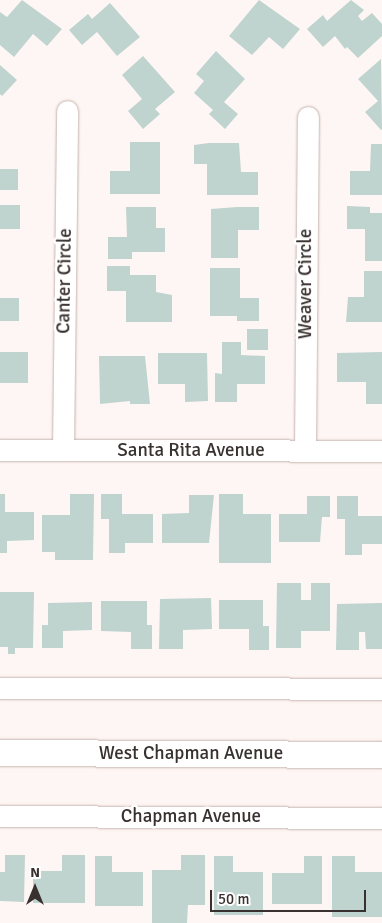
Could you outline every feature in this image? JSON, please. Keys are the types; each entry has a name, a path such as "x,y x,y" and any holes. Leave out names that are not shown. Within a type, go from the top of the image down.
{"main road":[{"name":"West Chapman Avenue","path":"0,753 382,755"}],"street":[{"name":"Canter Circle","path":"63,450 67,111"},
{"name":"Weaver Circle","path":"305,451 308,117"},
{"name":"Santa Rita Avenue","path":"0,450 382,451"},
{"path":"0,688 382,690"},
{"name":"Chapman Avenue","path":"0,816 382,818"}],"building":[{"path":"22,0 62,29 47,46 33,34 14,57 0,45 0,12 7,17"},
{"path":"259,0 300,29 283,49 269,37 252,55 229,36"},
{"path":"351,0 364,10 358,16 362,21 372,13 382,24 382,36 358,58 347,47 345,49 335,36 323,47 307,29 323,15 327,21"},
{"path":"110,3 140,37 117,56 97,32 82,45 69,30 88,14 92,19"},
{"path":"216,51 245,79 224,102 238,114 225,129 209,114 213,110 194,93 204,81 196,74"},
{"path":"143,56 175,92 155,109 160,114 143,129 128,111 142,99 122,75"},
{"path":"381,59 381,130 365,112 378,101 358,79"},
{"path":"0,65 17,80 2,96 0,94"},
{"path":"130,142 160,142 160,194 110,194 110,171 130,171"},
{"path":"239,143 241,172 258,172 258,195 207,195 207,164 194,164 194,145"},
{"path":"371,144 382,144 382,195 350,195 350,171 370,171"},
{"path":"0,169 18,169 18,190 0,190"},
{"path":"0,205 20,205 20,229 0,229"},
{"path":"347,206 370,207 370,213 382,213 382,261 365,261 365,229 347,229"},
{"path":"126,207 156,207 156,228 165,228 165,252 132,252 132,259 108,259 108,237 127,237"},
{"path":"259,207 259,230 238,230 238,258 211,258 211,209"},
{"path":"107,266 130,266 130,275 156,275 156,292 172,295 172,322 126,322 126,291 107,291"},
{"path":"210,268 240,268 240,298 259,298 259,321 237,321 237,316 210,316"},
{"path":"364,271 382,271 382,322 346,322 348,297 364,297"},
{"path":"0,298 19,298 19,321 0,321"},
{"path":"247,329 268,329 268,350 247,350"},
{"path":"222,342 241,342 241,355 265,356 265,384 237,384 237,402 215,402 215,373 222,374"},
{"path":"0,352 28,352 28,383 0,383"},
{"path":"382,352 382,404 366,404 366,382 337,382 337,353"},
{"path":"158,353 207,353 208,401 185,402 185,384 158,384"},
{"path":"99,356 145,356 150,404 130,404 130,401 100,404"},
{"path":"0,494 5,494 5,512 34,512 34,540 7,541 7,553 0,553"},
{"path":"70,494 94,494 93,560 55,560 55,552 42,552 42,515 70,515"},
{"path":"101,494 122,494 122,514 153,514 153,543 125,543 125,553 109,553 109,519 101,519"},
{"path":"219,494 243,494 243,514 271,514 271,563 219,563"},
{"path":"189,495 214,495 209,543 162,543 162,514 189,513"},
{"path":"307,496 330,496 330,517 322,517 320,542 279,542 279,514 307,514"},
{"path":"337,496 358,496 358,516 382,516 382,544 362,544 362,555 345,555 345,519 337,519"},
{"path":"277,583 301,583 301,600 311,600 311,583 330,583 330,631 301,631 301,648 276,648"},
{"path":"0,592 34,592 33,648 15,648 15,654 8,654 8,647 0,647"},
{"path":"211,598 212,629 183,630 183,649 159,649 160,599"},
{"path":"219,600 263,600 263,626 269,626 269,650 249,650 249,629 219,629"},
{"path":"101,601 147,601 147,625 152,625 152,649 131,649 131,632 101,631"},
{"path":"92,602 92,630 63,631 63,648 42,648 42,625 48,625 48,603"},
{"path":"382,603 382,649 366,649 365,632 359,632 359,650 336,650 337,604"},
{"path":"5,855 25,855 24,902 0,901 0,872 5,872"},
{"path":"62,855 85,855 85,903 33,903 33,871 62,871"},
{"path":"181,855 205,855 205,905 188,905 187,923 152,923 152,870 181,870"},
{"path":"95,856 112,856 112,872 143,872 143,906 95,906"},
{"path":"214,856 233,856 233,872 263,872 263,915 214,915"},
{"path":"304,856 322,856 322,904 272,904 272,873 304,873"},
{"path":"332,856 355,856 355,872 382,872 382,917 332,917"}]}
